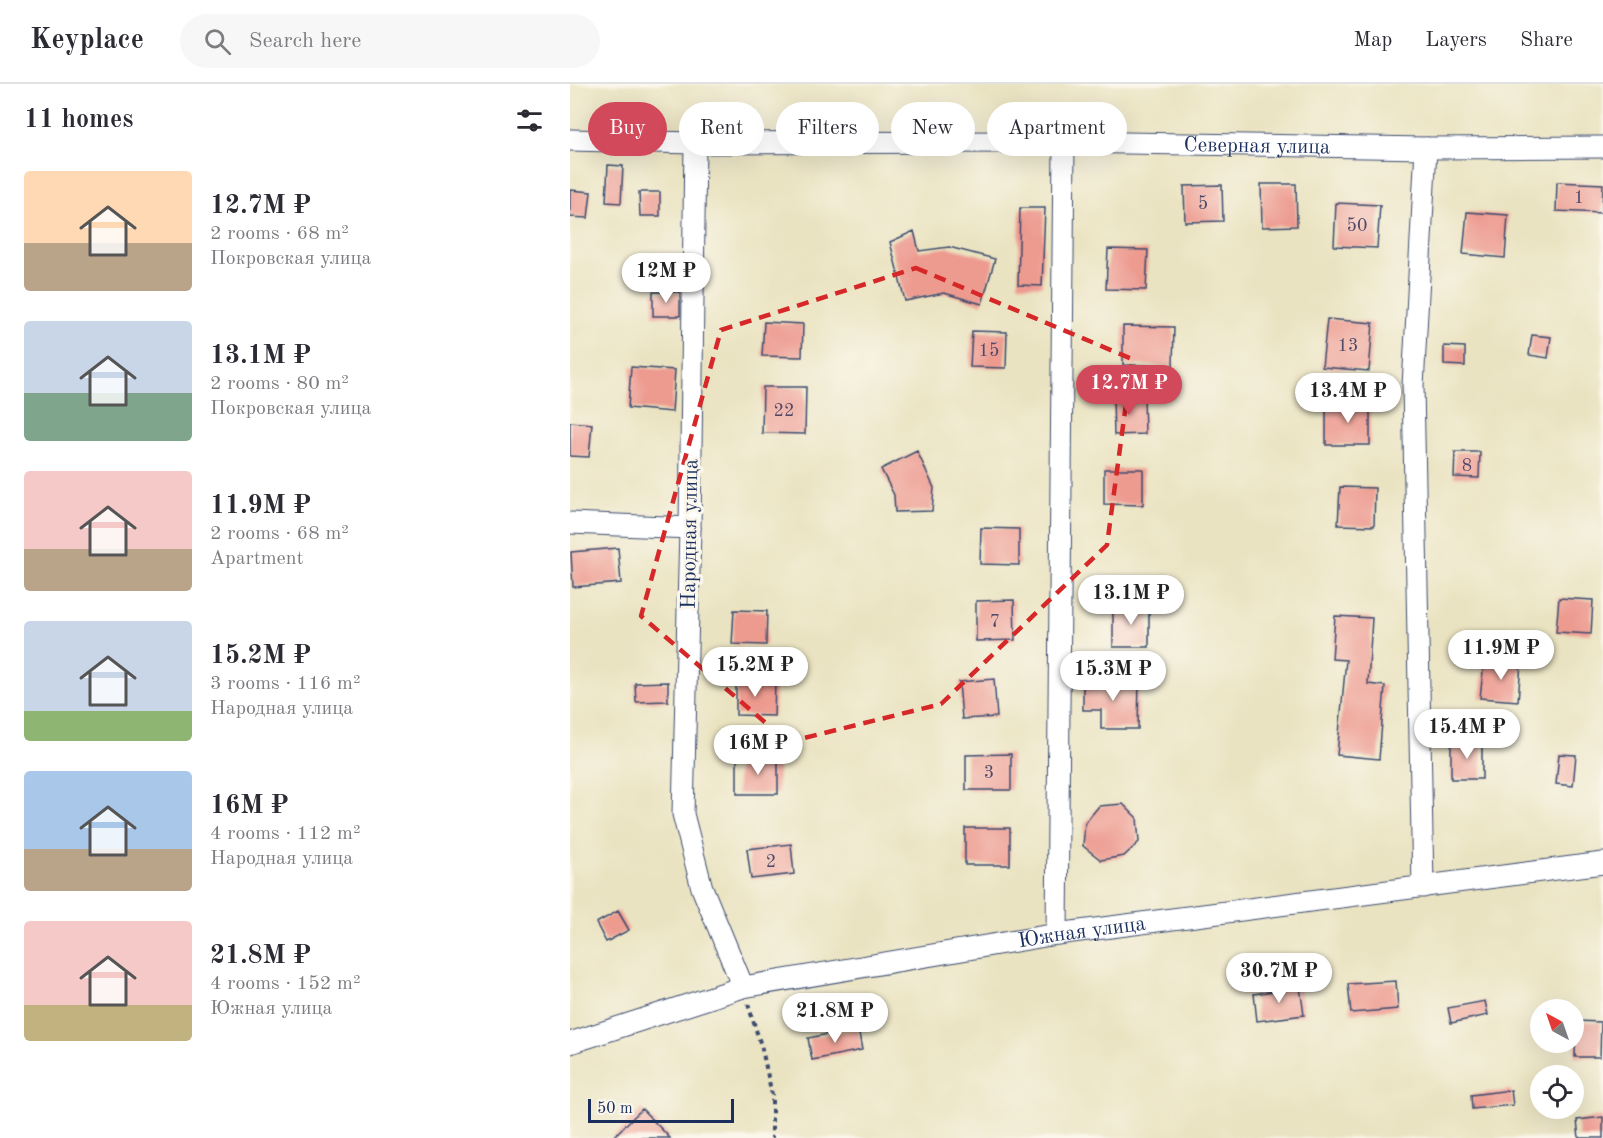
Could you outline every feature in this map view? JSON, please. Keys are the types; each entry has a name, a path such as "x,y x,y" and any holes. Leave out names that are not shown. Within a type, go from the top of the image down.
{"street":[{"name":"Северная улица","path":"570,140 679,143"},
{"name":"Северная улица","path":"764,143 987,142"},
{"name":"Северная улица","path":"1127,143 1426,148 1603,147"},
{"path":"1423,886 1413,386 1426,148"},
{"name":"Народная улица","path":"695,156 690,528 683,814 702,888 743,987"},
{"path":"1056,934 1064,156"},
{"path":"570,524 690,528"},
{"name":"Южная улица","path":"570,1043 743,987 1056,934 1603,863"}],"path":[{"path":"743,987 762,1050 772,1095 772,1138"}],"highlighted area":[{"path":"916,268 1132,359 1107,545 941,704 788,742 641,616 721,330"}],"building":[{"path":"608,165 623,166 621,203 606,202"},
{"path":"1557,182 1603,184 1602,213 1556,211"},
{"path":"1261,184 1296,184 1297,226 1262,227"},
{"path":"1222,185 1223,221 1185,222 1184,186"},
{"path":"570,190 591,192 588,218 570,217"},
{"path":"639,192 660,192 660,216 640,216"},
{"path":"1336,203 1380,205 1377,248 1334,246"},
{"path":"1020,208 1045,208 1042,286 1018,285"},
{"path":"1467,212 1508,215 1505,258 1463,254"},
{"path":"914,231 919,251 949,247 995,259 982,304 944,293 905,301 890,242"},
{"path":"1108,249 1148,250 1146,290 1106,289"},
{"path":"653,292 680,292 680,316 653,316"},
{"path":"1327,319 1373,323 1369,371 1322,367"},
{"path":"764,322 803,324 802,357 762,356"},
{"path":"1123,326 1174,327 1173,366 1123,365"},
{"path":"972,331 1007,332 1006,368 970,367"},
{"path":"1532,335 1551,337 1548,358 1529,355"},
{"path":"1444,346 1465,347 1465,366 1444,365"},
{"path":"631,367 675,370 672,412 628,408"},
{"path":"763,387 806,387 805,434 762,433"},
{"path":"1144,396 1145,434 1114,435 1113,397"},
{"path":"1326,404 1370,404 1370,445 1326,445"},
{"path":"570,422 592,424 589,457 570,456"},
{"path":"917,451 934,488 932,511 895,512 894,495 881,469"},
{"path":"1455,452 1480,452 1479,478 1454,477"},
{"path":"1104,469 1143,469 1143,505 1104,504"},
{"path":"1340,487 1375,488 1374,526 1338,525"},
{"path":"981,528 1019,529 1019,565 980,564"},
{"path":"618,548 621,583 573,587 571,552"},
{"path":"1559,598 1593,600 1591,634 1556,632"},
{"path":"1014,600 1015,640 976,641 976,601"},
{"path":"1149,604 1149,647 1113,647 1113,605"},
{"path":"734,610 767,611 766,645 732,644"},
{"path":"1335,616 1372,618 1368,684 1385,686 1379,759 1337,755 1346,660 1332,659"},
{"path":"1484,662 1521,664 1518,701 1480,698"},
{"path":"994,679 997,717 962,719 959,682"},
{"path":"1083,679 1139,679 1138,729 1101,729 1101,710 1083,710"},
{"path":"736,681 775,681 774,716 736,715"},
{"path":"668,682 668,701 636,702 635,683"},
{"path":"1451,741 1482,741 1482,779 1451,779"},
{"path":"1011,754 1011,790 966,790 966,755"},
{"path":"1559,754 1576,755 1573,786 1556,784"},
{"path":"737,758 778,758 778,794 737,794"},
{"path":"1123,804 1137,818 1139,842 1124,856 1101,860 1083,846 1085,823 1099,806"},
{"path":"965,828 1010,828 1010,865 965,865"},
{"path":"791,844 794,874 751,879 747,849"},
{"path":"618,911 629,930 606,942 596,923"},
{"path":"1396,981 1398,1009 1351,1013 1348,984"},
{"path":"1300,987 1304,1015 1257,1021 1254,994"},
{"path":"1485,1001 1488,1015 1451,1023 1448,1008"},
{"path":"1584,1021 1601,1022 1600,1057 1575,1057 1575,1053 1584,1053"},
{"path":"858,1028 862,1050 812,1060 808,1038"},
{"path":"1511,1090 1513,1105 1472,1109 1471,1095"},
{"path":"642,1109 670,1138 612,1138"},
{"path":"1603,1117 1603,1138 1579,1138 1577,1120"}]}
